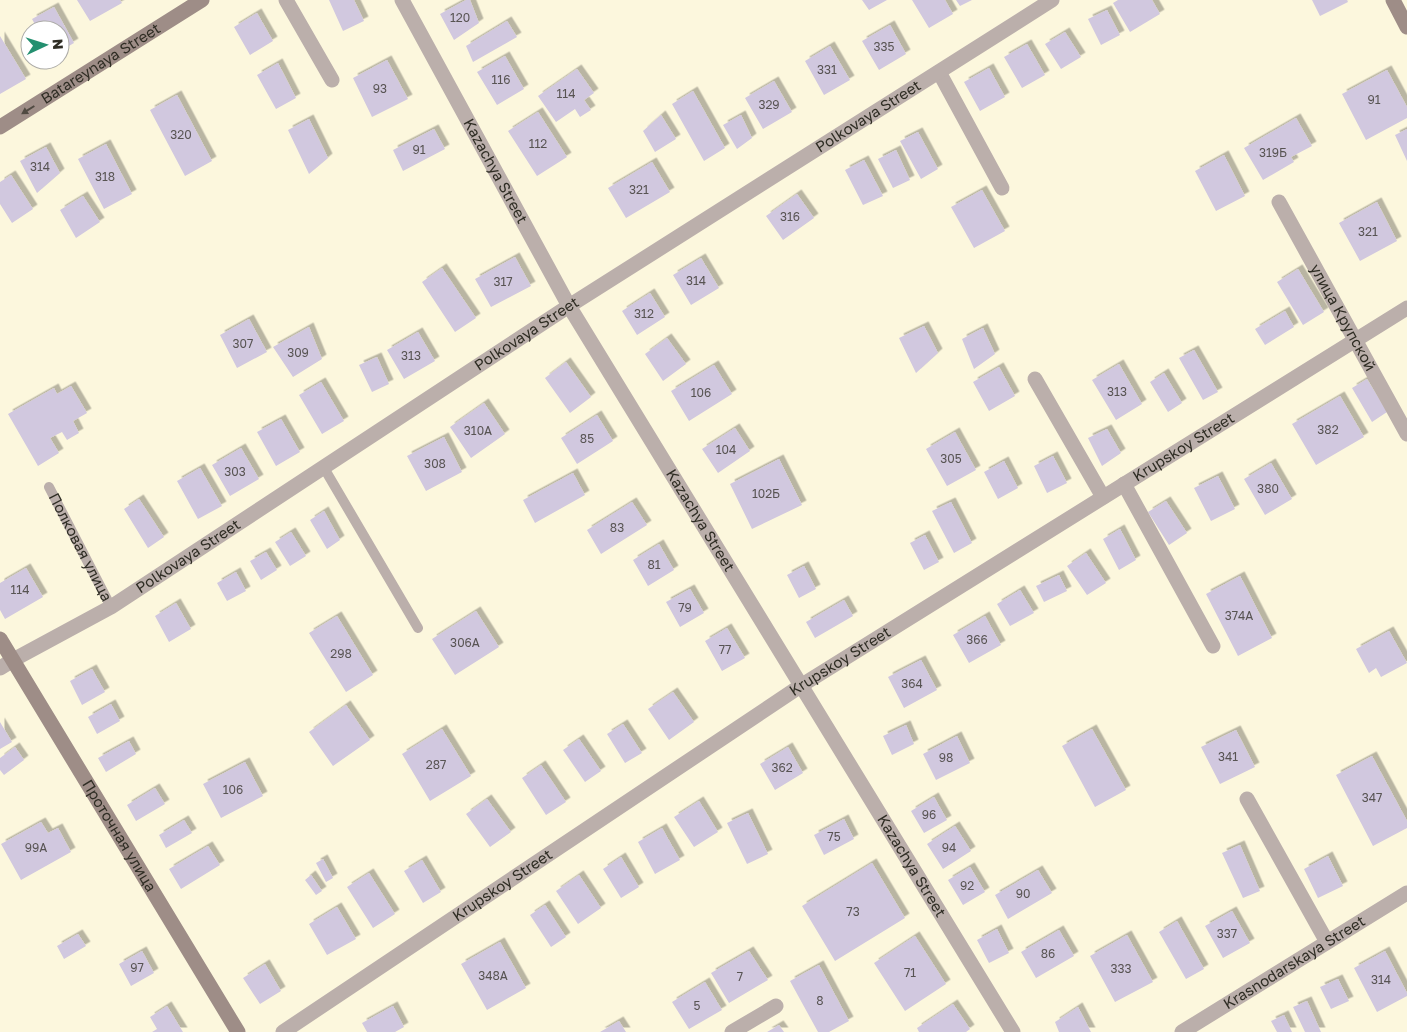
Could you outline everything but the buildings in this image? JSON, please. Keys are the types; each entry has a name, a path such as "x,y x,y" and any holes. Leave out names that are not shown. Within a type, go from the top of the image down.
{"street":[{"name":"Batareynaya Street","path":"0,127 202,0"},
{"path":"286,0 332,80"},
{"name":"Kazachya Street","path":"402,0 569,306 1013,1032"},
{"name":"Polkovaya Street","path":"6,664 111,608 569,306 1052,0"},
{"path":"1393,0 1407,27"},
{"path":"939,72 1002,188"},
{"name":"улица Крупской","path":"1279,202 1407,434"},
{"name":"Krupskoy Street","path":"283,1032 802,685 1407,308"},
{"path":"1035,379 1104,497"},
{"path":"1124,484 1213,646"},
{"name":"Проточная улица","path":"0,639 6,664 238,1032"},
{"path":"1246,799 1327,942"},
{"name":"Krasnodarskaya Street","path":"1182,1032 1407,893"},
{"path":"732,1032 776,1006"}],"lane":[{"path":"324,468 418,628"},
{"name":"Полковая улица","path":"49,487 111,608"}]}
